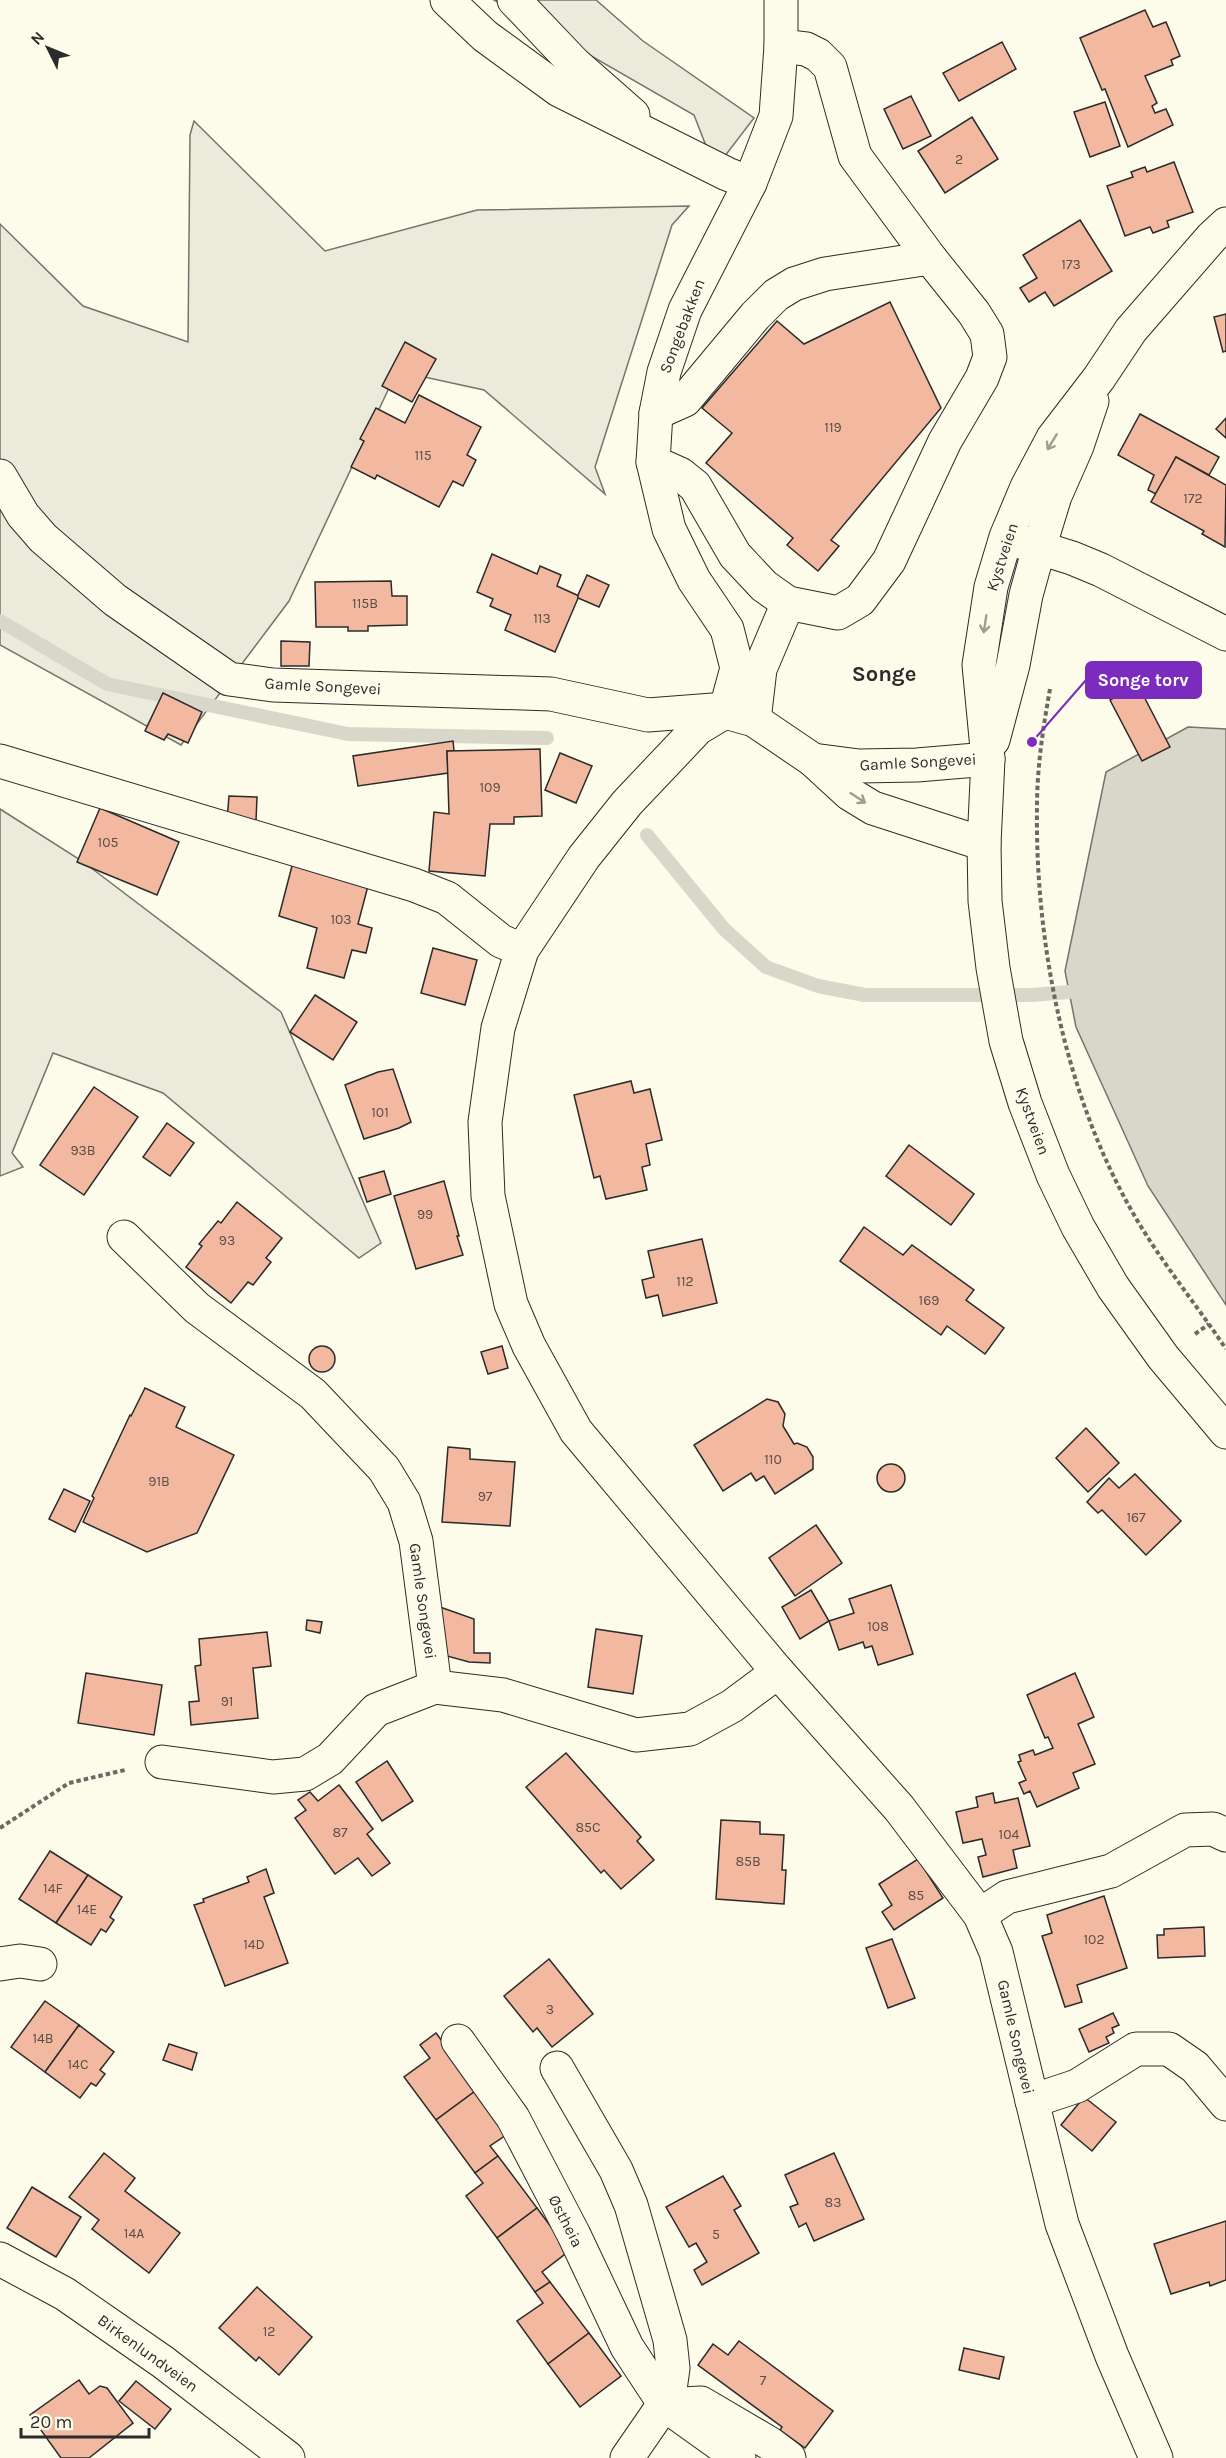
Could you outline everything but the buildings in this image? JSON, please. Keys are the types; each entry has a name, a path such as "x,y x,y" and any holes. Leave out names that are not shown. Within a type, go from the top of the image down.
{"street":[{"path":"447,0 485,36 559,90 727,174 750,183"},
{"path":"514,0 575,64 631,112 645,134"},
{"name":"Songebakken","path":"740,716 737,668 727,629 694,580 669,529 653,462 656,413 664,372 685,310 750,183 776,117 781,46 781,0"},
{"path":"653,462 680,474 695,486 735,555 764,586 788,603 838,613 860,600 889,561 945,441 982,378 990,357 987,334 974,313 930,258 855,156 830,67 818,55 806,49 781,46"},
{"name":"Kystveien","path":"1226,224 1131,330 1100,378 1053,438 1006,537 991,587 979,665 988,759 984,844 985,901 993,968 1006,1041 1025,1103 1053,1175 1078,1227 1113,1287 1156,1348 1226,1432"},
{"path":"656,413 684,400 755,316 776,296 794,284 825,274 930,258"},
{"name":"Kystveien","path":"988,759 1013,665 1026,595 1055,496 1077,446 1100,378"},
{"name":"Gamle Songevei","path":"0,476 23,515 43,538 115,600 229,679 273,685 551,694 648,715 713,710 740,716 813,760 850,794 873,808 984,844"},
{"path":"1006,537 1101,570 1226,634"},
{"path":"740,716 788,603"},
{"name":"Gamle Songevei","path":"740,716 698,728 627,803 584,857 522,950 498,1028 485,1122 488,1196 512,1304 529,1346 576,1431 778,1672 899,1808 980,1915 996,1952 1062,2224 1112,2356 1156,2458"},
{"name":"Gamle Songevei","path":"813,760 871,766 988,759"},
{"path":"0,761 414,885 447,898 501,941 522,950"},
{"name":"Gamle Songevei","path":"124,1237 196,1308 313,1394 384,1469 404,1502 417,1541 435,1687"},
{"path":"162,1762 273,1777 305,1774 330,1759 376,1710 435,1687 503,1695 636,1735 690,1729 732,1706 778,1672"},
{"path":"980,1915 1007,1897 1111,1871 1185,1830 1213,1829 1226,1835"},
{"path":"0,1964 20,1961 40,1964"},
{"name":"Østheia","path":"458,2041 513,2118 574,2235 627,2348 665,2406"},
{"path":"1032,2101 1077,2086 1136,2049 1169,2049 1195,2067 1226,2104"},
{"path":"557,2068 616,2170 631,2205 670,2340 673,2368 669,2397 665,2406 627,2458"},
{"name":"Birkenlundveien","path":"0,2259 65,2294 163,2362 288,2458"},
{"path":"665,2406 701,2403 789,2458"},
{"path":"665,2406 740,2458"}],"path":[{"path":"1047,951 1066,1043 1082,1099 1104,1153 1129,1205 1160,1258 1226,1349"},
{"path":"0,1828 69,1783 162,1762"}],"shaded area":[{"path":"494,0 596,0 643,41 754,118 715,169 694,115"},
{"path":"194,121 325,251 477,210 689,206 672,225 595,467 605,494 484,390 397,371 289,601 181,745 0,645 0,224 83,306 188,342 190,135"},
{"path":"1188,727 1226,729 1226,1305 1148,1186 1076,1027 1065,971 1106,772"},
{"path":"0,809 82,861 281,1012 381,1243 359,1258 163,1093 53,1053 12,1153 23,1167 0,1176"}],"waterway":[{"path":"0,621 107,684 348,734 547,738"},
{"path":"647,835 724,929 766,967 818,986 865,995 1032,995 1069,992"}],"place":[{"name":"Songe torv","path":"1032,742"}],"district":[{"name":"Songe","path":"884,674"}]}
